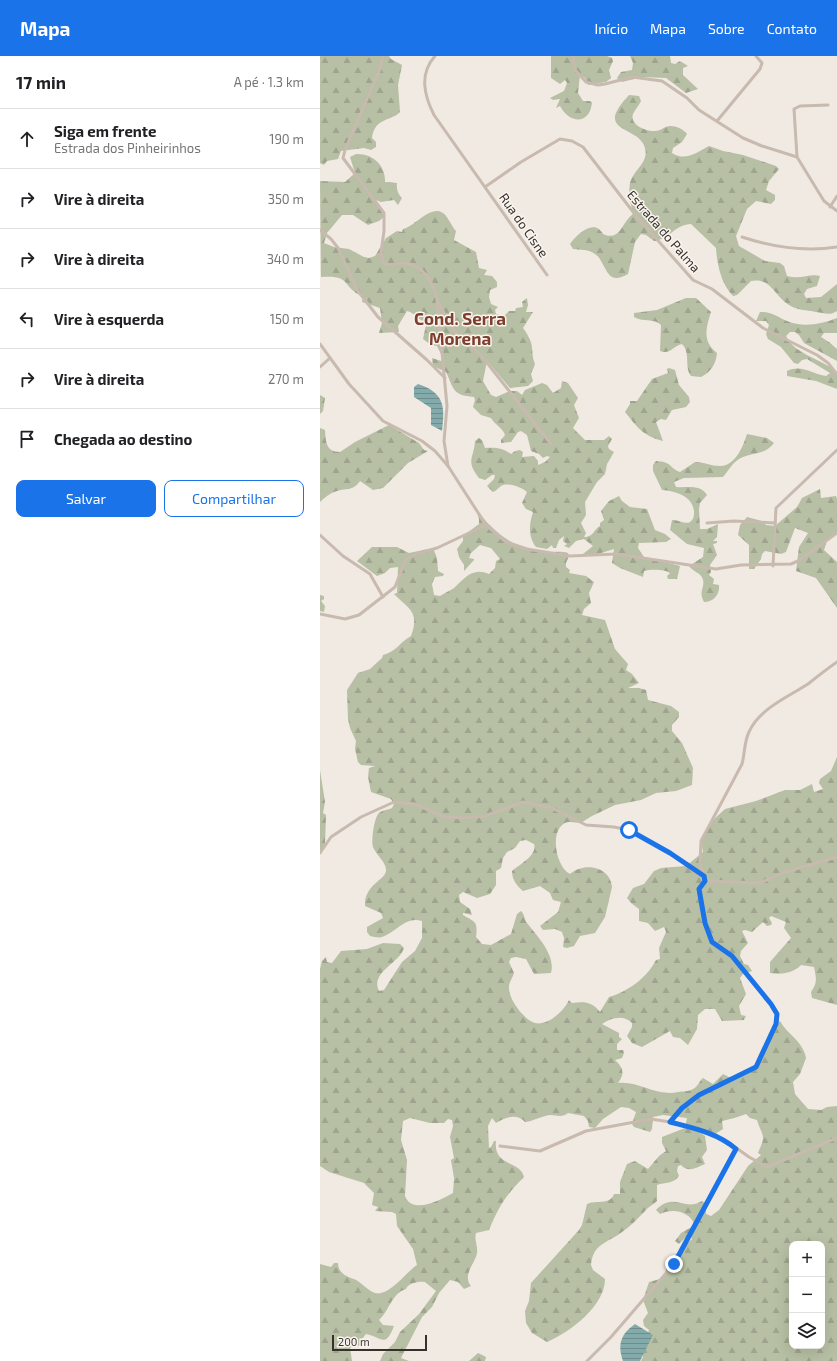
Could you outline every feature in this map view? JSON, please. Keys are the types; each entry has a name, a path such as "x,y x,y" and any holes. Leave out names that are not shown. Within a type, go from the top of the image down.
{"street":[{"path":"382,56 380,68 345,150 344,158 384,213 384,231 381,253 383,262 389,265 407,264 417,267 430,280 436,299 445,378 448,412 444,441 448,466"},
{"name":"Rua do Cisne","path":"435,56 426,70 424,86 428,103 434,115 547,276"},
{"path":"573,56 575,70 586,82 598,85 632,78 662,81 676,89 699,110 753,143 797,157"},
{"path":"717,122 760,69 762,63 756,56"},
{"path":"828,105 800,106 794,110 797,157 822,197 830,207 837,211"},
{"name":"Estrada do Palma","path":"485,186 521,162 560,139 577,143 590,156 637,217 693,280 712,288 763,328 817,355 828,363 837,374"},
{"path":"830,207 837,196"},
{"path":"320,230 331,239 338,248 358,291 378,317 445,378"},
{"path":"742,236 762,243 779,246 821,250 837,247"},
{"path":"436,299 453,330 480,354 551,444"},
{"path":"320,344 349,384 383,421 428,445 448,466 486,525 506,542 518,547 563,554 616,554 716,569 741,565 782,566 798,561 837,533"},
{"path":"320,367 330,358"},
{"path":"773,566 775,522 778,505 837,450"},
{"path":"707,523 734,521 775,522"},
{"path":"320,614 344,619 359,615 395,587 406,559 416,554 437,548 486,525"},
{"path":"320,535 343,556 370,574 384,597"},
{"path":"670,1122 682,1108 699,1095 756,1067 774,1030 777,1019 775,1010 771,1004 732,956 712,942 705,923 699,889 705,881 700,862 701,841 742,764 745,756 745,742 749,730 762,715 778,702 837,662"},
{"path":"320,853 331,838 361,817 394,802 415,804 445,817 463,818 485,816 523,802 552,808 586,826 614,826 629,830 670,853 704,876"},
{"path":"705,881 760,883 782,873 837,857"},
{"path":"500,1146 540,1151 580,1133 648,1119 670,1122 716,1136 767,1167 837,1138"},
{"path":"588,1361 665,1277 674,1264 736,1149"}],"green space":[{"path":"320,56 389,56 391,59 402,65 398,85 400,112 376,126 372,138 376,142 376,147 371,150 364,148 341,151 338,159 327,161 324,165 320,163"},
{"path":"551,56 607,56 612,58 613,61 609,70 611,78 606,82 588,85 585,78 580,75 578,93 583,101 590,101 592,103 587,116 583,119 573,119 568,116 560,106 556,108 560,99 553,100 550,98 564,91 567,83 565,80 560,84 551,78"},
{"path":"630,56 670,56 671,63 675,64 680,61 688,66 683,68 683,75 698,89 686,93 666,78 642,77 622,82 617,78 621,72 632,70 633,63"},
{"path":"629,95 639,96 641,101 632,118 640,127 655,131 668,126 673,126 680,128 687,134 682,142 673,148 672,153 677,156 682,157 691,155 709,146 723,151 743,155 776,166 779,169 769,181 766,190 775,195 775,200 771,204 756,201 747,209 736,236 739,246 765,261 780,263 784,266 787,276 820,276 817,286 807,289 804,294 806,298 821,297 837,284 837,311 827,314 795,308 784,301 768,284 758,281 751,281 737,295 733,296 725,286 720,274 716,248 691,224 681,227 664,238 654,241 646,235 641,234 635,242 628,274 620,277 615,278 611,276 593,252 573,249 570,244 581,232 586,229 595,227 603,234 609,236 613,235 620,230 629,217 633,214 629,187 634,174 645,158 646,153 641,141 616,123 615,116"},
{"path":"356,154 362,154 373,158 381,166 385,176 385,182 397,183 399,195 402,198 398,205 394,200 381,202 376,200 385,216 379,221 368,225 353,215 342,215 327,233 324,243 334,247 349,249 369,258 375,256 386,238 397,231 402,232 403,229 433,211 438,211 445,214 456,231 454,240 476,252 479,268 487,270 484,275 492,276 497,282 497,287 490,290 489,297 491,304 498,307 495,310 496,314 504,316 509,311 515,311 516,308 523,307 522,302 527,298 528,305 526,312 533,312 523,328 532,346 535,364 531,374 533,381 528,386 510,388 487,361 483,381 491,395 496,397 510,391 517,391 522,395 525,390 542,383 547,385 553,393 561,388 562,381 568,383 578,398 574,405 579,418 573,428 585,440 604,440 609,436 612,439 608,446 609,449 614,452 607,464 605,474 597,482 585,502 586,515 581,523 586,533 584,537 592,535 600,526 600,523 604,520 601,511 609,501 619,496 622,501 630,507 647,509 655,530 665,534 671,539 666,542 639,543 638,548 644,557 680,566 677,579 668,579 667,576 670,573 661,570 644,571 643,577 620,568 612,563 614,549 598,554 583,554 593,546 584,539 576,541 569,548 564,546 567,544 563,541 564,536 559,540 556,548 553,548 552,545 547,549 536,547 530,535 533,512 526,509 522,503 527,492 518,487 504,485 493,492 487,486 494,479 495,475 492,475 485,480 479,478 472,467 471,460 475,441 479,438 482,440 485,448 499,448 511,454 520,450 523,452 522,457 534,456 538,461 538,465 545,462 550,457 547,456 543,458 539,454 531,451 527,435 521,431 518,432 511,442 501,443 501,440 505,435 504,433 491,418 481,415 473,407 475,400 474,397 461,395 458,393 453,387 446,372 433,366 432,358 441,361 443,358 437,346 431,345 423,339 426,325 424,321 407,311 398,326 399,332 379,333 382,323 380,308 362,302 363,297 351,289 342,280 331,277 321,277 320,181 345,182 355,173 350,157"},
{"path":"686,298 696,298 711,312 706,334 709,344 717,353 714,364 710,370 701,377 691,376 688,368 685,348 682,344 666,352 660,351 661,325 634,317 634,313 657,310"},
{"path":"760,312 771,313 787,321 806,325 825,322 837,318 837,333 824,333 821,337 837,349 837,361 804,343 795,332 790,332 786,336 795,347 802,352 831,367 837,372 837,389 816,381 787,376 787,371 792,369 807,370 826,376 830,373 807,359 802,360 798,364 794,363 781,347 768,339 766,334 769,325 766,321 756,321"},
{"path":"669,368 675,370 679,385 689,397 690,402 686,407 672,410 666,420 661,419 656,422 663,441 645,434 625,412 630,404 630,401 637,401 652,379 668,373 667,369"},
{"path":"320,395 325,398 323,411 320,414"},
{"path":"389,425 419,443 424,450 428,451 408,463 383,488 373,490 360,481 352,488 332,493 320,502 320,428 325,430 326,441 329,448 340,452 355,442"},
{"path":"747,434 767,438 774,443 771,447 760,453 740,458 723,477 684,478 674,482 676,487 701,489 707,495 700,503 700,529 707,529 718,524 717,537 713,541 717,541 717,543 713,544 717,555 710,565 711,572 709,575 714,579 713,584 719,585 719,588 716,597 711,601 704,602 702,598 702,578 689,566 703,557 704,548 687,544 670,530 672,520 686,523 691,521 694,516 693,508 688,499 684,496 662,490 653,471 653,465 656,461 665,463 680,472 695,462 717,466 725,465 730,463 738,455"},
{"path":"820,489 821,498 836,496 837,499 837,532 827,541 824,550 837,562 837,608 816,578 796,571 799,547 808,533 795,528 786,552 781,554 765,551 754,569 749,569 749,545 738,535 740,525 747,517 762,521 766,525 775,526 797,507 802,498"},
{"path":"476,509 488,524 502,536 518,545 540,552 568,553 569,556 566,567 570,570 569,573 586,576 594,582 589,593 591,603 584,609 582,615 605,620 615,649 628,664 626,670 632,674 639,683 628,688 639,688 646,690 648,700 671,706 679,712 679,717 672,725 672,731 682,743 693,768 692,785 676,791 656,793 641,800 615,805 581,823 567,822 560,827 557,833 556,849 561,864 565,870 570,874 576,870 589,867 602,870 607,874 612,887 605,917 595,933 580,936 574,946 567,948 563,947 564,938 562,932 555,929 543,930 540,926 558,912 561,902 553,900 550,893 540,886 523,891 514,880 512,871 531,856 533,852 534,844 526,840 520,841 515,848 507,852 503,858 501,868 496,871 496,885 490,894 477,898 463,892 459,895 460,902 470,909 472,915 463,913 463,915 475,923 476,937 482,944 491,945 511,934 517,914 521,911 527,923 545,946 551,959 551,973 534,974 526,959 516,957 511,958 509,962 514,973 510,981 509,992 514,1003 526,1018 535,1023 550,1020 563,1009 569,1000 572,1003 584,1002 591,1004 600,1012 609,997 623,992 642,978 656,960 660,959 659,948 666,932 664,927 655,931 648,923 639,921 639,909 627,898 633,888 644,884 654,871 661,868 686,866 703,852 701,841 713,820 725,809 756,801 785,790 800,790 812,784 814,792 823,789 819,783 820,779 831,771 837,757 837,1005 812,998 811,992 816,980 814,967 801,965 787,973 770,973 770,962 791,938 784,928 786,922 771,916 769,918 772,923 771,925 767,926 763,922 752,932 745,930 742,931 748,943 741,951 740,956 744,964 748,965 752,971 743,974 740,978 746,994 739,1006 741,1015 746,1016 744,1020 722,1021 715,1009 705,1009 698,1015 697,1029 688,1045 680,1038 673,1037 670,1031 642,1047 632,1043 627,1036 632,1027 632,1023 628,1020 617,1018 602,1024 619,1033 619,1037 622,1039 617,1044 617,1050 623,1050 624,1053 622,1058 615,1060 620,1065 622,1070 622,1076 618,1083 634,1084 655,1091 670,1093 691,1090 696,1087 703,1078 713,1084 723,1074 733,1079 745,1074 754,1067 759,1059 769,1034 773,1027 780,1021 802,1047 806,1058 800,1074 793,1082 795,1094 808,1109 821,1110 827,1107 837,1106 837,1361 641,1361 643,1357 642,1347 649,1330 644,1326 643,1320 648,1313 643,1300 649,1282 660,1279 665,1274 669,1261 692,1239 691,1236 686,1237 679,1244 675,1241 681,1233 695,1225 689,1217 680,1212 670,1211 660,1214 656,1210 668,1202 696,1204 702,1201 706,1204 706,1214 711,1216 719,1210 748,1166 761,1155 758,1153 763,1135 757,1120 750,1118 746,1114 722,1121 723,1129 712,1136 693,1127 705,1136 707,1150 702,1157 705,1164 689,1169 686,1169 681,1165 678,1166 677,1171 679,1176 677,1179 672,1182 657,1185 657,1201 625,1230 598,1248 592,1258 591,1265 593,1270 605,1279 599,1299 593,1308 585,1317 566,1332 547,1342 532,1333 526,1323 525,1311 529,1301 531,1283 579,1230 582,1225 587,1204 610,1200 614,1194 620,1194 620,1182 627,1164 635,1161 648,1169 659,1156 666,1151 662,1143 662,1137 685,1128 687,1118 663,1115 653,1117 652,1129 650,1132 634,1127 632,1124 636,1112 629,1108 621,1107 603,1119 595,1128 589,1127 588,1121 584,1116 568,1113 562,1116 550,1115 525,1122 522,1119 511,1117 496,1123 492,1118 488,1126 489,1148 494,1141 496,1141 496,1149 502,1159 518,1168 524,1177 504,1201 489,1230 476,1233 475,1238 477,1253 468,1274 471,1286 464,1289 458,1282 450,1280 439,1293 432,1307 422,1317 401,1358 409,1361 380,1361 383,1354 395,1342 400,1332 419,1314 436,1291 425,1282 411,1284 397,1294 379,1320 383,1325 394,1326 388,1337 383,1340 366,1334 362,1339 361,1346 353,1345 350,1348 352,1361 320,1361 320,1264 331,1267 334,1263 338,1263 338,1266 343,1274 357,1280 375,1293 380,1293 392,1288 417,1265 413,1249 397,1226 396,1214 392,1212 375,1211 378,1207 372,1205 374,1193 364,1183 329,1172 320,1166 320,969 322,961 326,957 327,962 332,963 341,951 367,949 383,943 400,944 404,948 401,954 386,968 378,979 377,984 379,991 384,990 402,962 415,951 422,938 422,921 416,920 406,923 382,937 370,936 367,932 367,927 383,918 381,913 365,906 368,893 371,888 385,874 386,871 385,865 373,847 372,840 374,825 378,814 392,808 394,804 391,799 371,792 368,777 369,768 375,766 361,765 358,762 355,749 356,741 348,719 347,690 358,673 370,669 382,658 383,655 391,652 411,636 414,616 412,612 394,594 397,593 398,567 390,568 385,573 377,576 357,561 372,547 397,547 409,553 433,548 437,558 438,571 444,574 443,576 435,577 432,584 434,595 440,596 454,588 465,577 473,573 483,572 489,574 495,568 496,561 500,559 491,548 480,545 471,553 469,558 474,560 464,571 464,565 459,557 457,549 463,541 463,536 479,524","holes":["410,1118 430,1123 444,1123 448,1119 452,1120 453,1126 450,1137 454,1158 451,1160 454,1178 453,1193 434,1202 414,1205 409,1202 405,1196 407,1160 401,1140 403,1121"]},
{"path":"320,595 324,596 324,599 321,601 325,606 324,612 320,611"},
{"path":"320,770 325,802 323,813 326,815 325,844 320,854"},
{"path":"478,1353 486,1357 485,1361 469,1361"}],"water":[{"path":"418,384 434,392 438,396 443,408 442,431 431,425 431,408 414,397 414,387"},
{"path":"635,1324 653,1335 640,1361 623,1361 620,1344 626,1332"}],"district":[{"name":"Cond. Serra Morena","path":"460,329"}],"route":[{"path":"629,830 670,853 696,869 704,876 705,881 699,889 705,923 714,946 732,956 771,1004 777,1014 774,1030 759,1064 753,1070 699,1095 682,1108 670,1122 716,1136 728,1142 736,1149 674,1264"}]}
